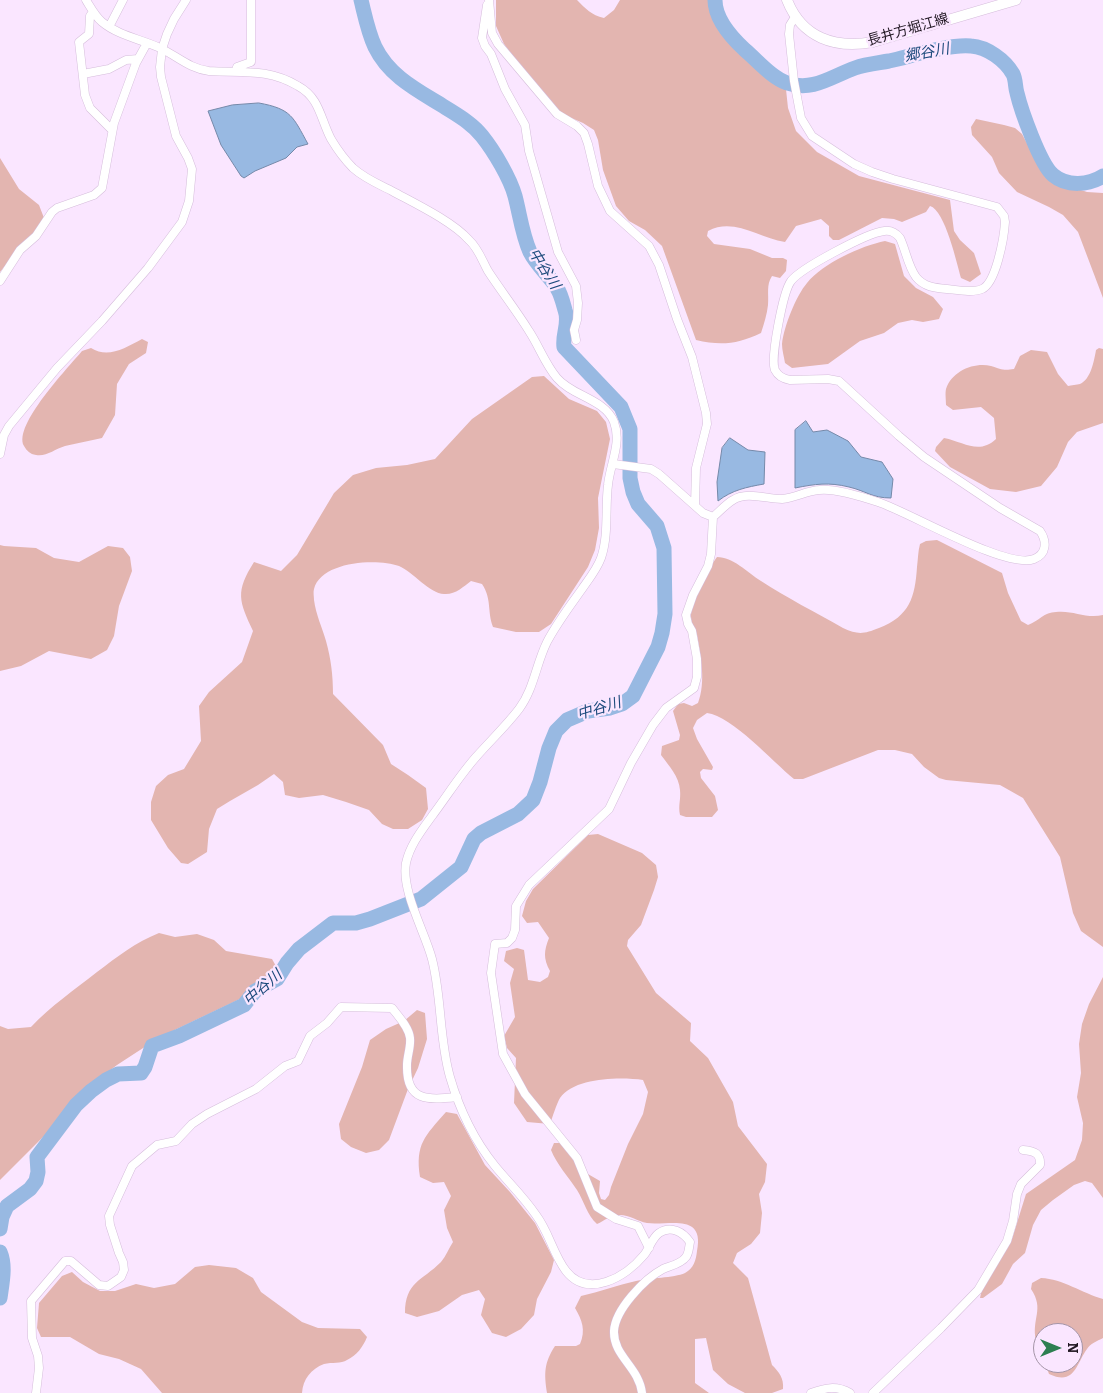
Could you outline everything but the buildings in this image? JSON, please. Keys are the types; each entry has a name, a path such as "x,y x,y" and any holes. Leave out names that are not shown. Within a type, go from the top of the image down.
{"main road":[{"name":"長井方堀江線","path":"787,0 795,17 812,32 829,42 842,44 863,44 1014,0"}],"street":[{"path":"86,0 93,12 109,26 127,36 162,49 187,65 207,71 258,72 281,77 308,92 315,100 329,136 346,161 359,173 421,207 461,232 470,241 495,282 532,334 552,371 560,381 568,389 595,403 609,414 614,422 617,442 609,476 605,537 601,560 549,639 541,655 529,692 522,705 473,760 419,834 410,849 405,872 406,882 432,957 439,987 445,1056 457,1098 482,1148 540,1220 560,1260 572,1277 588,1285 599,1285 608,1282 640,1260 655,1236 662,1231 680,1232 688,1237 690,1242 686,1256 680,1262 653,1275 630,1299 615,1322 615,1344 638,1376 642,1393"},
{"path":"109,26 124,0"},
{"path":"0,454 4,435 9,426 57,368 102,321 148,268 182,222 189,201 192,169 176,136 160,66 162,49 174,18 186,0"},
{"path":"236,71 240,65 251,62 251,0"},
{"path":"488,0 482,38 484,46 492,54 505,88 525,125 530,152 558,252 576,286 578,303 577,320 574,330 576,340"},
{"path":"488,0 492,33 498,44 556,114 577,126 584,133 598,186 610,211 649,246 659,266 692,357 706,413 707,424 696,468 695,505"},
{"path":"93,12 90,16 89,34 80,42 85,95 90,108 112,130"},
{"path":"649,1248 638,1226 616,1219 597,1207 577,1158 525,1094 503,1054 491,973 496,944 507,943 512,938 516,922 516,906 529,886 609,809 630,763 653,725 666,708 694,688 697,677 697,659 692,631 686,615 693,595 708,566 711,554 713,517 732,500 742,496 782,498 824,489 878,502 974,546 1001,555 1026,561 1040,556 1044,550 1044,537 1040,531 1000,508 924,457 839,381 828,378 785,380 775,371 775,346 785,294 791,280 804,270 851,244 885,231 897,234 900,238 912,271 922,284 937,288 977,291 990,283 994,274 1005,222 1004,216 997,207 893,180 854,164 819,141 807,130 800,118 789,34 790,25 795,17"},
{"path":"0,281 20,250 36,236 52,212 57,208 94,195 102,188 112,130 138,59 148,43"},
{"path":"83,74 109,69 126,60 138,59"},
{"path":"613,464 651,469 703,512 713,517"},
{"path":"36,1393 39,1368 38,1356 32,1338 31,1301 65,1260 70,1261 99,1285 108,1286 121,1277 124,1270 123,1262 110,1225 109,1216 132,1166 157,1145 176,1142 192,1124 207,1114 256,1089 285,1066 298,1061 310,1036 327,1023 341,1007 392,1008 410,1037 407,1064 408,1084 416,1094 432,1100 457,1098"},
{"path":"873,1393 978,1290 991,1269 1007,1241 1021,1184 1040,1165 1038,1154 1023,1150"},
{"path":"811,1393 832,1388 841,1388 850,1393"}],"shaded area":[{"path":"496,0 577,0 592,13 604,18 614,10 620,0 716,0 738,41 766,67 785,80 788,108 796,131 817,152 859,176 950,200 954,231 960,240 974,253 981,274 970,282 961,278 941,217 930,206 926,212 902,222 882,218 839,240 833,240 829,236 829,226 821,219 796,226 785,242 737,227 718,227 708,231 707,236 714,244 750,249 772,258 783,258 787,260 786,271 780,278 772,276 770,279 768,286 768,308 761,333 745,340 729,343 696,340 662,246 645,230 629,221 616,206 603,170 598,140 594,130 562,114 531,81 504,44 496,26"},
{"path":"976,119 1015,128 1022,134 1042,172 1051,180 1087,192 1103,193 1103,298 1078,232 1063,215 1017,192 999,173 992,157 972,135 971,127"},
{"path":"0,158 19,189 39,205 44,218 39,231 20,248 0,272"},
{"path":"885,241 895,244 904,276 916,288 933,297 943,309 939,319 923,322 912,320 898,323 884,333 860,341 828,364 792,368 785,363 782,344 785,329 795,303 807,283 832,262 843,256"},
{"path":"142,339 148,342 146,353 129,364 117,384 115,415 102,438 65,446 43,455 34,455 28,451 24,446 23,437 26,425 44,397 82,351 91,348 104,352 116,351"},
{"path":"1099,348 1103,349 1103,423 1077,432 1068,442 1057,467 1041,486 1016,492 990,489 950,467 935,451 944,438 977,447 990,444 996,439 994,418 981,407 953,410 946,405 946,389 949,383 953,377 964,369 984,365 1005,370 1014,369 1020,356 1031,350 1047,352 1058,374 1068,386 1077,385 1084,382 1087,378 1096,350"},
{"path":"544,376 569,399 597,411 606,422 610,439 598,498 599,528 595,550 588,567 551,624 539,632 516,632 493,627 487,595 482,584 471,581 452,593 439,593 399,566 377,562 364,562 338,567 327,572 314,589 315,605 330,661 333,694 383,745 391,764 426,788 428,809 422,820 408,829 393,829 382,824 369,810 346,802 323,795 299,798 285,795 283,782 274,774 217,809 209,829 207,852 188,864 181,863 168,848 151,820 151,802 156,786 168,775 184,769 201,741 199,706 209,692 242,662 253,631 242,604 241,596 244,581 254,562 281,571 297,555 334,493 353,475 376,468 407,465 435,459 472,419 532,377"},
{"path":"937,540 1002,573 1008,593 1021,621 1028,625 1052,612 1068,612 1091,616 1103,615 1103,947 1081,931 1073,913 1060,857 1023,798 1000,785 939,778 924,767 912,754 895,750 878,750 803,779 794,779 740,731 717,716 707,713 697,720 693,728 713,767 712,770 703,769 700,772 701,778 715,796 718,810 712,817 686,817 680,815 678,780 661,755 662,746 679,740 680,735 673,711 678,704 684,703 692,706 698,703 702,687 701,661 697,635 691,619 692,611 701,586 717,557 729,559 761,581 843,628 861,633 874,630 889,623 898,618 904,611 915,588 920,544 926,541"},
{"path":"0,545 36,548 54,558 79,562 108,546 123,548 130,557 132,571 119,606 114,636 107,650 91,659 49,651 21,666 0,671"},
{"path":"598,834 642,853 656,865 658,877 654,890 641,925 628,940 627,946 656,993 691,1023 690,1041 708,1058 733,1102 738,1126 767,1164 765,1182 759,1194 762,1213 760,1233 751,1244 737,1253 733,1263 748,1278 772,1365 782,1378 783,1389 772,1393 745,1393 728,1384 713,1370 706,1338 695,1339 695,1383 709,1393 547,1393 546,1368 555,1346 576,1346 580,1344 582,1339 582,1325 575,1308 581,1296 636,1281 685,1273 694,1264 697,1251 698,1239 696,1231 690,1226 683,1224 647,1223 622,1215 615,1215 597,1224 577,1190 559,1166 551,1150 554,1143 560,1143 581,1170 600,1181 599,1193 601,1199 605,1200 609,1195 628,1144 643,1114 648,1092 643,1080 599,1080 576,1086 560,1098 550,1124 527,1122 514,1103 516,1058 507,1048 504,1036 515,1017 510,983 514,969 504,961 506,951 517,948 524,950 528,980 540,982 548,977 550,971 545,954 549,938 538,922 527,923 522,916 526,901 533,889 588,835"},
{"path":"159,933 175,937 197,934 214,940 226,951 272,959 277,968 272,977 254,986 242,998 160,1037 117,1065 91,1085 0,1180 0,1026 8,1029 31,1027 55,1005 112,961 135,945"},
{"path":"1103,977 1103,1198 1092,1183 1085,1181 1074,1185 1053,1200 1041,1210 1033,1225 1025,1253 1013,1264 1002,1284 983,1298 980,1298 982,1289 1011,1242 1026,1194 1075,1160 1082,1140 1083,1123 1077,1097 1081,1073 1079,1044 1082,1024 1089,1004"},
{"path":"417,1010 425,1013 427,1039 418,1068 389,1140 379,1150 366,1153 351,1147 341,1139 339,1124 362,1067 370,1040 386,1029 404,1021"},
{"path":"446,1112 457,1114 485,1165 535,1223 554,1260 551,1272 537,1299 534,1315 521,1329 506,1337 492,1333 481,1315 485,1299 479,1290 462,1295 439,1311 417,1317 405,1313 411,1288 441,1262 453,1242 447,1228 444,1210 451,1196 444,1182 433,1183 420,1177 419,1166 420,1148 423,1141"},
{"path":"209,1265 236,1268 253,1278 261,1292 302,1322 318,1328 360,1329 367,1337 362,1347 351,1358 342,1362 324,1364 308,1375 302,1393 162,1393 141,1369 119,1359 99,1354 70,1337 41,1337 37,1328 39,1303 62,1276 72,1272 83,1282 100,1291 115,1291 136,1284 154,1288 175,1284 195,1267"},
{"path":"1041,1278 1049,1279 1103,1299 1103,1338 1088,1347 1083,1356 1083,1323 1035,1323 1037,1303 1031,1289 1032,1283"},
{"path":"1049,1373 1073,1373 1064,1377"}],"water":[{"path":"259,103 285,111 295,121 308,144 297,147 286,158 255,171 244,178 221,145 208,111 232,105"},
{"path":"806,421 813,432 827,430 848,441 861,457 882,462 893,479 891,498 879,497 835,484 795,488 795,430"},
{"path":"730,438 748,450 765,452 764,484 734,492 718,501 717,482 722,448"}],"waterway":[{"name":"中谷川","path":"0,1229 2,1217 7,1206 30,1189 36,1181 38,1172 37,1157 76,1105 91,1091 118,1074 141,1073 152,1046 179,1036 244,1005 255,991 277,979 299,949 333,923 356,923 421,899 461,867 474,839 481,833 518,814 533,800 556,731 567,720 588,711 622,704 633,696 658,647 665,614 664,548 657,526 638,504 633,492 630,478 630,429 621,407 564,347 567,319 561,296 554,283 530,252 513,189 492,149 469,123 404,81 388,66 375,47 361,0"},
{"name":"郷谷川","path":"715,0 721,21 735,40 776,77 796,85 814,84 859,67 941,49 962,46 983,49 1000,59 1013,74 1016,91 1027,124 1042,160 1053,175 1071,183 1085,183 1103,176"},
{"name":"中谷川","path":"0,1252 3,1269 0,1298"}]}
